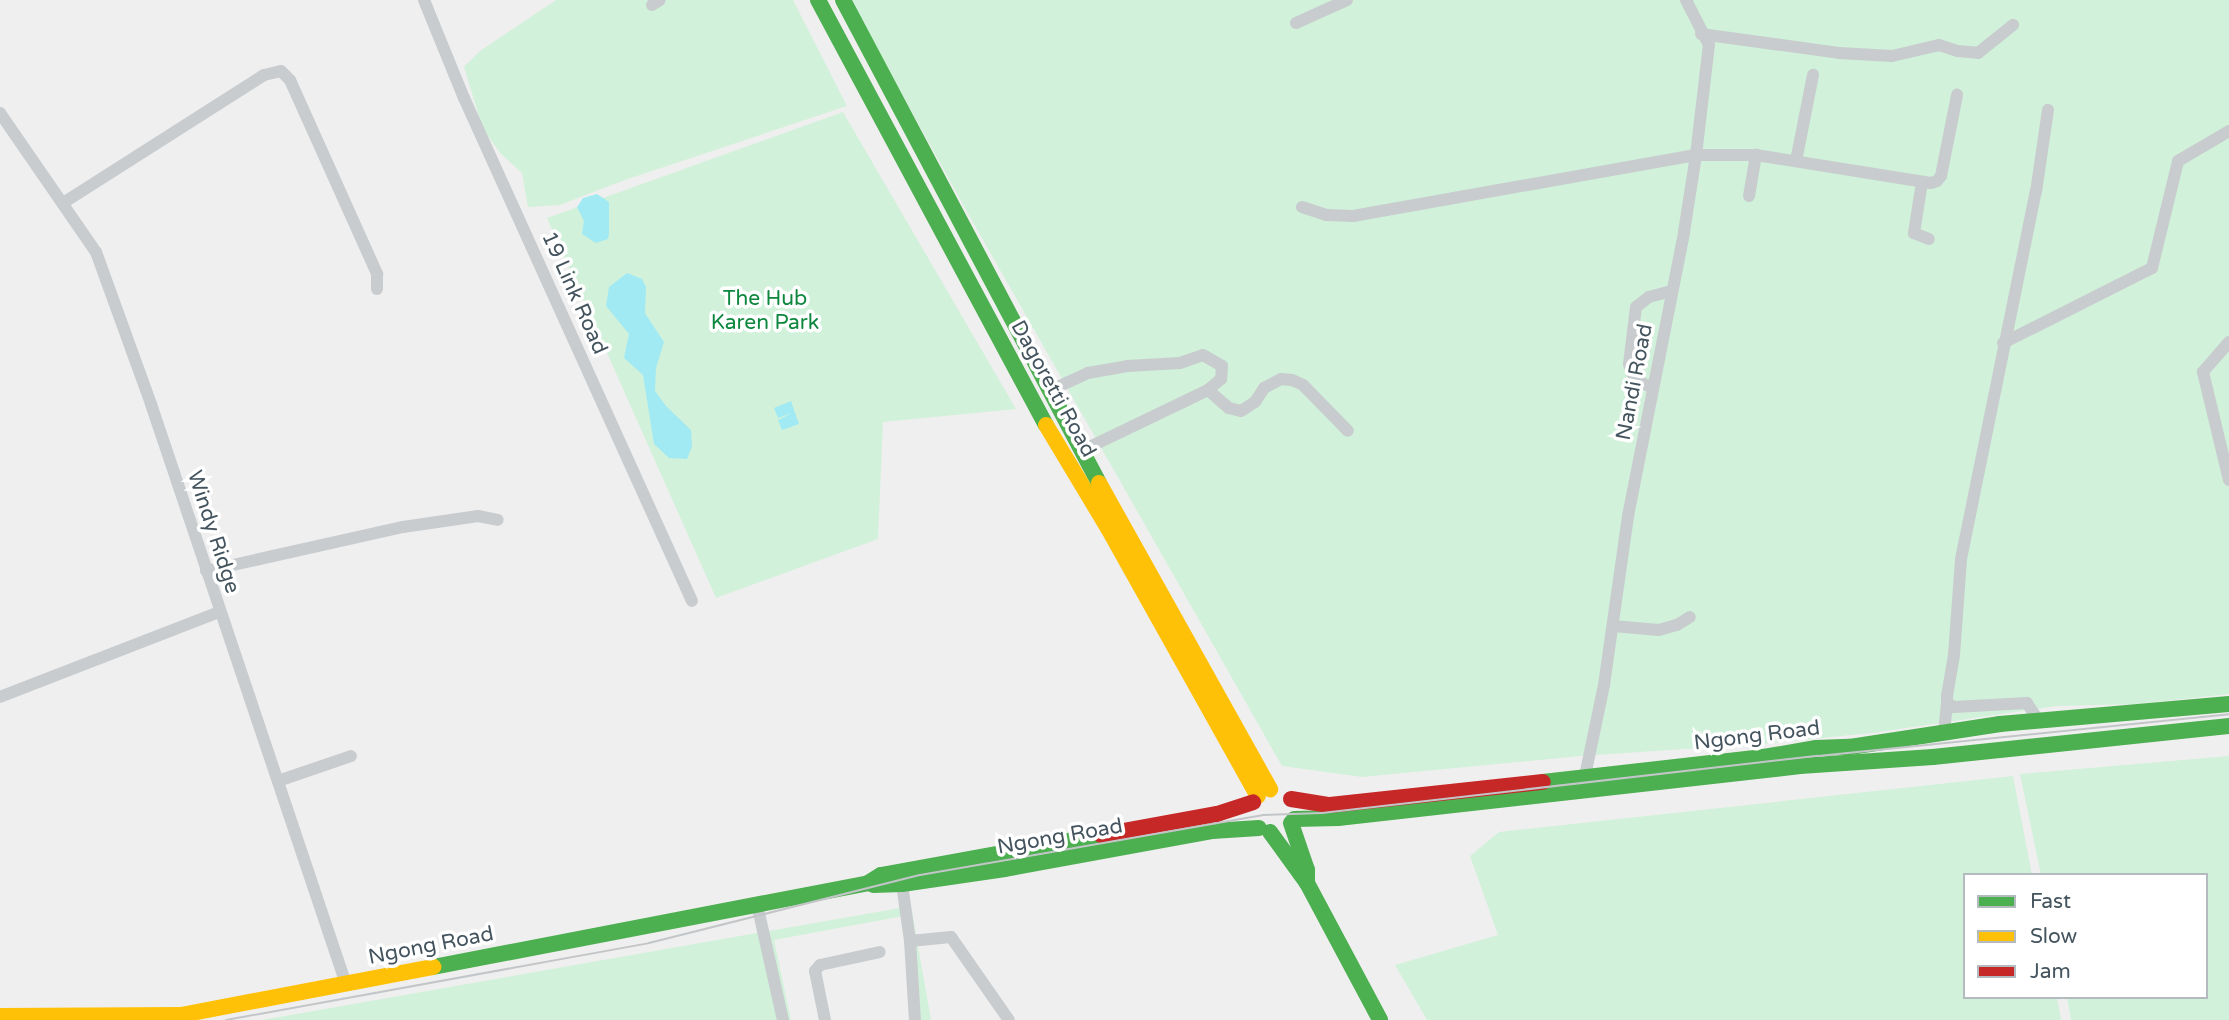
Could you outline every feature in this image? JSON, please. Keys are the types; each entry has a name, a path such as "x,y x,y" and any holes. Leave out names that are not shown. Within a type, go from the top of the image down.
{"main road":[{"name":"Dagoretti Road","path":"818,0 927,199 1034,405 1108,528 1260,796"},
{"name":"Dagoretti Road","path":"843,0 1051,390 1260,796"},
{"name":"Ngong Road","path":"1291,799 1329,805 1764,757 1816,748 1850,747 2039,721 2229,704"},
{"name":"Ngong Road","path":"1292,821 1851,761 1933,757 2221,727"},
{"path":"1307,883 1307,870 1292,821 1291,799 1284,792 1260,796 1252,816 1307,883 1380,1020"},
{"name":"Ngong Road","path":"0,1016 181,1015 868,883 902,884 1217,814 1260,796"},
{"path":"1265,830 1280,831 1292,821"},
{"name":"Ngong Road","path":"868,883 881,876 1212,831 1265,830"}],"street":[{"name":"19 Link Road","path":"424,0 464,98 692,601"},
{"path":"1296,23 1347,0"},
{"name":"Nandi Road","path":"1585,776 1613,626 1628,516 1696,155 1709,45 1701,34 1686,0"},
{"path":"1701,34 1817,50 1892,56 1939,45 1957,51 1978,53 2012,25"},
{"path":"63,203 264,75 281,71 290,80 377,274 377,289"},
{"path":"1796,161 1813,75"},
{"path":"1302,207 1326,215 1353,216 1696,155 1756,155 1922,182 1937,181 1941,176 1957,95"},
{"path":"1944,732 1954,655 1961,559 2003,342 2036,192 2048,110"},
{"name":"Windy Ridge","path":"0,113 96,251 346,984"},
{"path":"2003,342 2152,268 2178,161 2229,131"},
{"path":"1749,196 1756,155"},
{"path":"1922,182 1914,233 1930,239"},
{"path":"1653,387 1643,384 1632,373 1629,364 1636,307 1649,297 1672,291"},
{"path":"2229,342 2203,372 2229,480"},
{"path":"1051,390 1088,373 1127,366 1180,363 1203,355 1222,366 1221,379 1208,390 1081,451"},
{"path":"1208,390 1229,408 1241,411 1255,402 1264,388 1281,379 1292,380 1303,385 1348,430"},
{"path":"206,571 402,527 478,516 498,520"},
{"path":"0,698 219,612"},
{"path":"1613,626 1659,630 1677,625 1690,617"},
{"path":"1947,703 1962,708 2027,703 2039,721"},
{"path":"278,781 351,756"},
{"path":"902,884 910,941 915,1020"},
{"path":"757,904 783,1020"},
{"path":"910,941 951,937 1009,1020"},
{"path":"825,1020 815,971 820,965 880,952"}],"green space":[{"path":"556,0 793,0 847,106 622,181 560,205 528,207 522,173 501,154 483,129 464,67 480,51"},
{"path":"850,0 2229,0 2229,694 2136,704 2057,706 1872,733 1761,744 1580,756 1362,777 1282,766 966,210"},
{"name":"The Hub Karen Park","path":"843,112 1016,409 883,422 878,539 716,598 547,218"},
{"path":"2229,756 2229,1020 2071,1020 2067,999 2208,999 2208,873 2041,873 2020,774"},
{"path":"2013,776 2032,873 1963,873 1963,999 2057,999 2061,1020 1427,1020 1395,965 1498,935 1470,856 1499,832"},
{"path":"911,906 931,1020 921,1020 909,915 774,940 791,1020 262,1020"}],"water":[{"path":"597,194 609,202 609,233 608,239 596,243 582,234 584,221 577,207 583,198"},
{"path":"627,273 642,279 646,287 645,313 664,342 656,368 655,391 691,430 692,447 687,459 669,458 654,444 643,375 624,358 629,334 606,306 609,287"},
{"path":"791,401 799,424 782,430 778,420 792,413 778,418 774,408"}],"tram line":[{"path":"226,1020 649,943 920,875 1265,815 1322,813 1818,756 2229,714"}],"traffic: fast":[{"path":"818,0 1046,425"},
{"path":"843,0 1099,483"},
{"path":"1543,782 1764,757 1816,748 1850,747 2000,724 2229,704"},
{"path":"1294,819 1338,818 1800,766 1933,757 2229,726"},
{"path":"1291,823 1307,870 1307,883"},
{"path":"873,885 902,884 1005,869 1212,831 1259,828"},
{"path":"1270,832 1307,883 1380,1020"},
{"path":"433,967 868,883 881,875 1101,835"}],"traffic: slow":[{"path":"1046,425 1108,528 1258,796"},
{"path":"1099,483 1270,789"},
{"path":"0,1016 181,1015 433,967"}],"traffic: jam":[{"path":"1291,799 1330,805 1543,782"},
{"path":"1101,835 1217,814 1253,802"}]}
